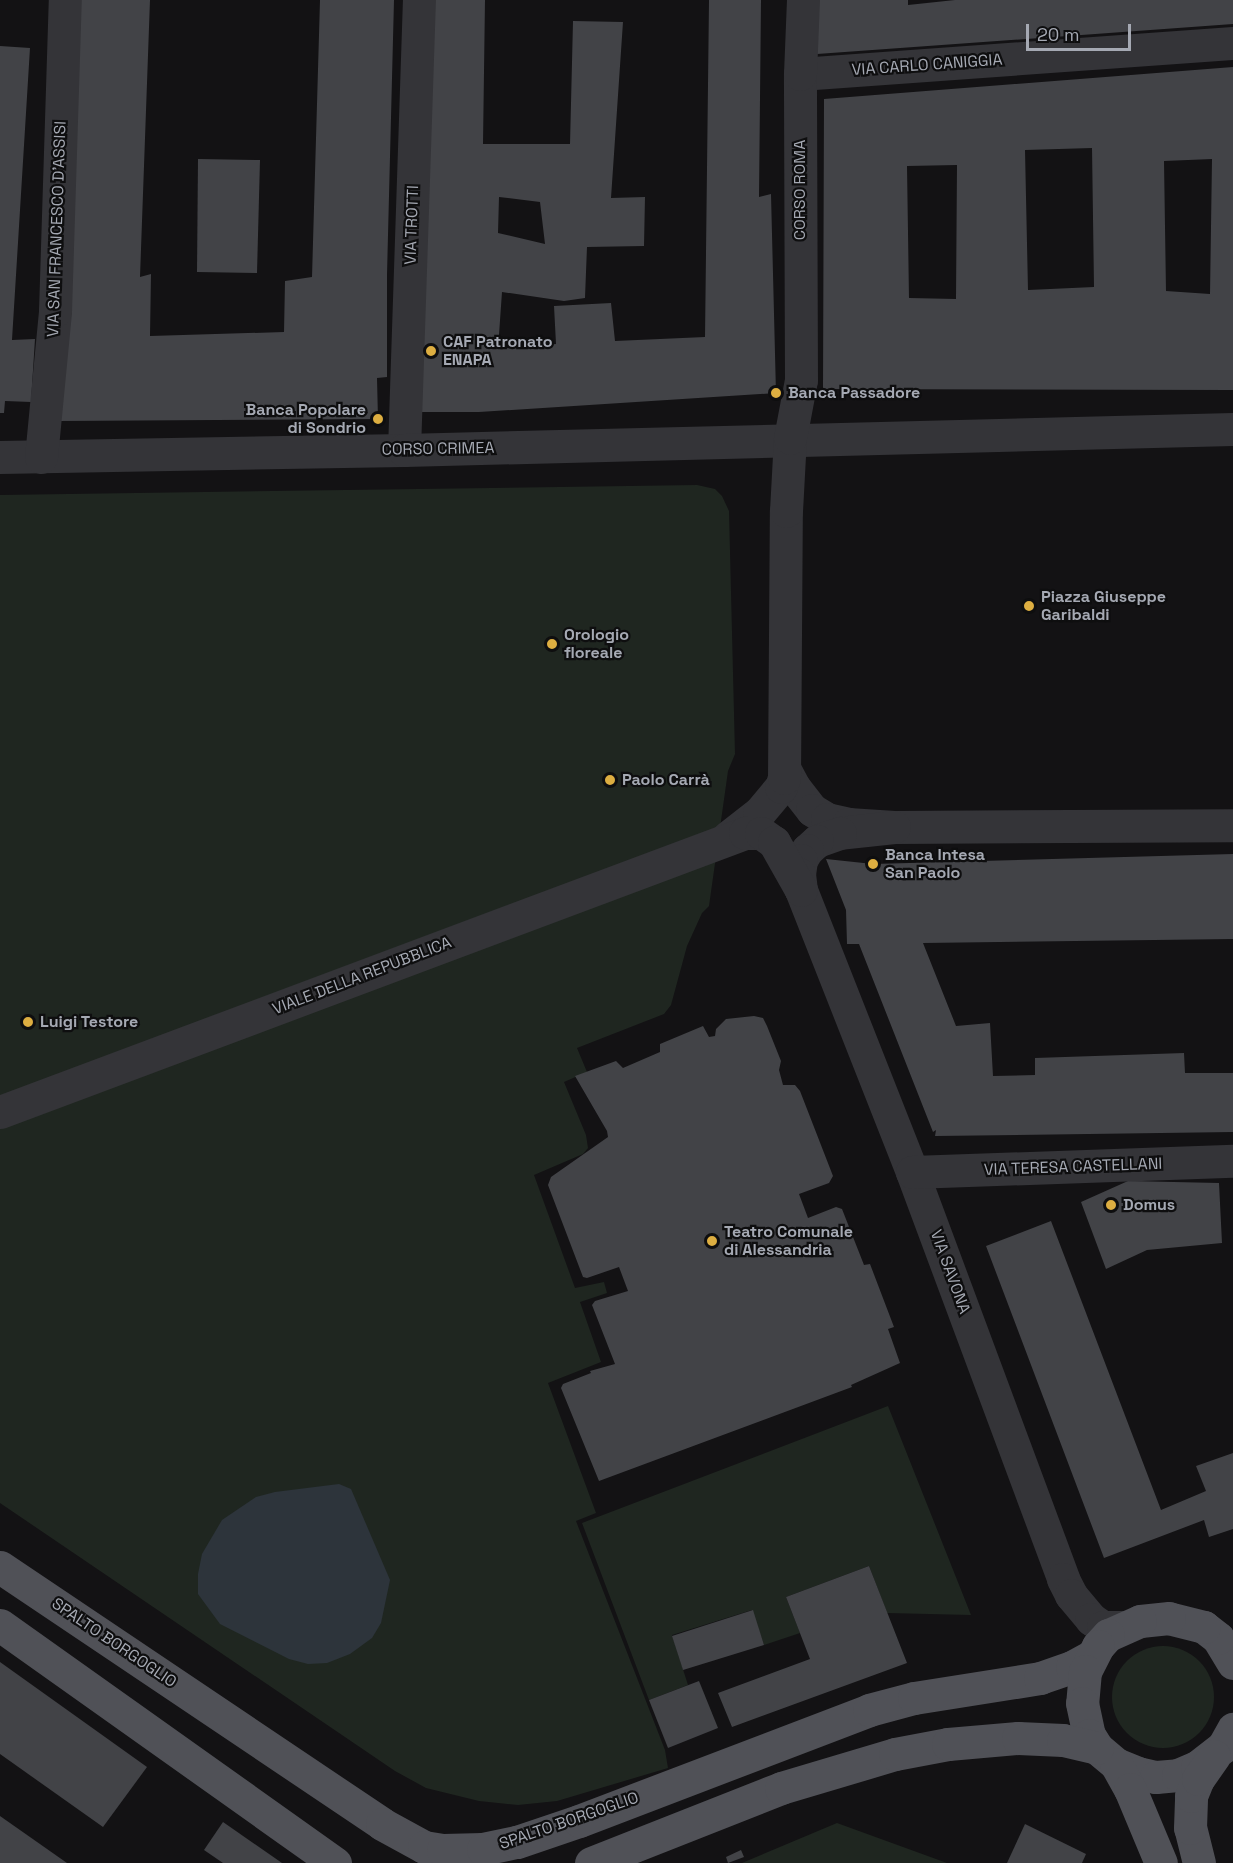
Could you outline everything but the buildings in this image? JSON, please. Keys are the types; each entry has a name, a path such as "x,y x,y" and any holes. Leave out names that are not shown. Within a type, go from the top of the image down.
{"main road":[{"name":"SPALTO BORGOGLIO","path":"0,1567 402,1836 424,1847 443,1851 483,1849 517,1842 579,1821 869,1710 914,1698 1040,1678 1072,1667 1092,1656"},
{"path":"1161,1863 1130,1789 1089,1735 1082,1703 1085,1671 1092,1656 1108,1635 1140,1621 1169,1618 1219,1622 1218,1638 1233,1662"},
{"path":"0,1624 335,1863"},
{"path":"591,1863 781,1788 895,1754 948,1744 1018,1738 1052,1739 1106,1756 1138,1773 1156,1777 1178,1775 1197,1767 1224,1742"},
{"path":"1199,1863 1190,1828 1191,1796 1198,1779 1224,1742"}],"street":[{"name":"VIA SAN FRANCESCO D'ASSISI","path":"41,457 55,311 65,0"},
{"name":"VIA TROTTI","path":"404,450 419,0"},
{"name":"CORSO ROMA","path":"790,438 801,380 800,74 803,0"},
{"name":"VIA CARLO CANIGGIA","path":"800,74 1233,43"},
{"name":"CORSO CRIMEA","path":"0,457 404,450 790,438 1233,429"},
{"path":"723,840 744,827 772,799 781,787 785,770 786,512 790,438"},
{"path":"717,442 746,448 759,457 776,483 786,512"},
{"path":"785,770 803,801 827,819 848,824 894,827 1233,825"},
{"path":"801,890 799,874 801,860 807,850 817,841 852,831 894,827"},
{"path":"723,840 745,833 760,833 769,837 780,851 801,890"},
{"name":"VIALE DELLA REPUBBLICA","path":"0,1112 723,840"},
{"name":"VIA SAVONA","path":"801,890 912,1172 1063,1579 1071,1595 1091,1619 1103,1627 1123,1627"},
{"name":"VIA TERESA CASTELLANI","path":"912,1172 1233,1161"}],"shaded area":[{"path":"697,485 715,489 722,496 729,511 735,754 728,771 709,906 702,913 687,946 671,1005 664,1014 577,1048 587,1072 564,1082 586,1135 588,1148 583,1154 534,1175 575,1288 604,1282 607,1293 580,1302 601,1362 548,1383 596,1513 576,1521 665,1750 668,1768 557,1801 518,1805 479,1801 426,1788 395,1771 0,1503 0,495"},
{"path":"888,1406 971,1615 887,1613 869,1566 786,1597 800,1633 764,1645 752,1610 672,1635 688,1685 649,1700 582,1523"},
{"path":"339,1484 351,1489 390,1580 381,1623 372,1638 350,1654 327,1663 308,1664 289,1659 220,1624 198,1594 198,1574 202,1554 222,1520 256,1497 275,1492"},
{"path":"1163,1646 1192,1654 1206,1668 1214,1697 1206,1726 1192,1740 1163,1748 1134,1740 1120,1726 1112,1697 1120,1668 1134,1654"},
{"path":"837,1823 947,1863 742,1863"}],"place":[{"name":"CAF Patronato ENAPA","path":"431,351"},
{"name":"Banca Passadore","path":"776,393"},
{"name":"Banca Popolare di Sondrio","path":"378,419"},
{"name":"Piazza Giuseppe Garibaldi","path":"1029,606"},
{"name":"Orologio floreale","path":"552,644"},
{"name":"Paolo Carrà","path":"610,780"},
{"name":"Banca Intesa San Paolo","path":"873,864"},
{"name":"Luigi Testore","path":"28,1022"},
{"name":"Domus","path":"1111,1205"},
{"name":"Teatro Comunale di Alessandria","path":"712,1241"}]}
